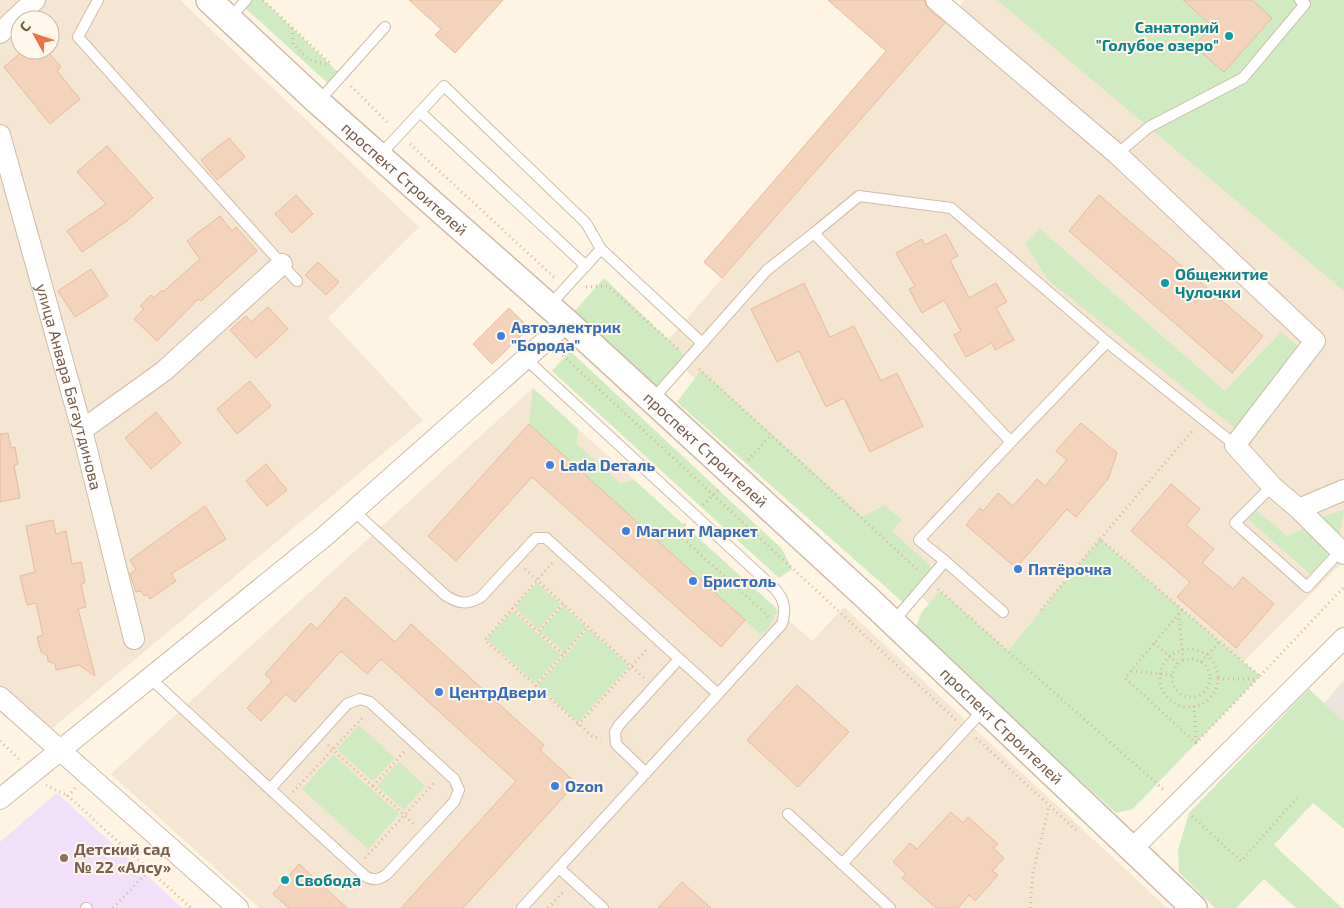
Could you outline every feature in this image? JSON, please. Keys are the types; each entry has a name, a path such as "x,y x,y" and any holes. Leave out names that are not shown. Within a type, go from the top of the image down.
{"street":[{"path":"0,33 35,0"},
{"name":"проспект Строителей","path":"209,0 318,102 558,313 892,622 1133,848 1194,908"},
{"path":"936,0 1117,154 1315,341 1235,445 1272,486 1343,550"},
{"name":"улица Анвара Багаутдинова","path":"0,135 82,430 134,639"},
{"path":"82,430 164,371 282,264"},
{"path":"0,800 151,679 354,511 526,360 558,313"},
{"path":"1299,509 1344,490"},
{"path":"1133,848 1344,638"},
{"path":"0,697 238,908"}],"lane":[{"path":"98,0 78,37 297,281"},
{"path":"229,19 246,0"},
{"path":"1117,154 1149,127 1242,78 1305,4 1300,0"},
{"path":"318,102 385,27"},
{"path":"379,156 444,86 586,223 601,249 702,343"},
{"path":"420,112 586,266"},
{"path":"652,401 767,270 859,196 951,208 1107,342 1235,445"},
{"path":"814,233 1011,442"},
{"path":"558,313 586,266 601,249"},
{"path":"1003,612 920,540 1107,342"},
{"path":"522,908 782,624 784,615 782,598 776,590 526,360"},
{"path":"1272,486 1235,523 1307,587 1343,550"},
{"path":"354,511 445,595 458,602 474,602 481,597 532,542 541,537 551,541 718,694"},
{"path":"892,622 945,561"},
{"path":"646,773 620,749 614,739 619,725 680,659"},
{"path":"151,679 356,868 371,879 382,878 425,834 458,796 457,784 445,771 365,700 354,700 348,704 270,788"},
{"path":"842,864 984,709"},
{"path":"788,814 890,908"},
{"path":"559,868 603,908"}],"path":[{"path":"263,0 292,27 332,66 309,60 292,44 292,27"},
{"path":"342,76 400,134 558,313 560,355 792,569"},
{"path":"558,313 608,286 928,580 1241,861 1298,797"},
{"path":"1040,610 1203,419"},
{"path":"746,462 771,435"},
{"path":"677,533 769,617 769,622"},
{"path":"1100,539 1220,641 1259,677"},
{"path":"563,552 485,640 594,738 614,739"},
{"path":"515,561 654,686"},
{"path":"1196,743 1344,587"},
{"path":"538,632 563,604"},
{"path":"512,608 563,654"},
{"path":"1183,609 1125,678 1196,743"},
{"path":"1179,614 1183,661"},
{"path":"535,686 588,627"},
{"path":"578,725 657,638"},
{"path":"1202,662 1220,641"},
{"path":"1154,643 1178,664"},
{"path":"1182,650 1197,650 1208,655 1217,669 1216,689 1211,697 1194,706 1185,706 1169,698 1161,682 1161,674 1170,657 1182,650"},
{"path":"1189,659 1202,662 1206,666 1210,679 1209,685 1200,694 1194,696 1182,695 1174,686 1172,675 1178,664 1183,661 1189,659"},
{"path":"1131,671 1172,675"},
{"path":"1218,679 1259,677"},
{"path":"284,802 373,706"},
{"path":"1194,706 1196,743"},
{"path":"318,736 425,834"},
{"path":"373,786 413,742"},
{"path":"356,868 445,771"},
{"path":"88,774 68,796 191,908"},
{"path":"1030,908 1033,873 1055,775"},
{"path":"113,908 145,874"},
{"path":"548,908 573,881"}],"shaded area":[{"path":"0,0 180,0 419,227 328,318 423,420 49,731 0,686"},
{"path":"965,0 1344,0 1344,561 1119,787 662,347"},
{"path":"533,388 812,641 844,607 1167,908 259,908 111,774"},
{"path":"1344,680 1344,729 1320,708"},
{"name":"Детский сад № 22 «Алсу»","path":"57,793 182,908 0,908 0,842"}],"green space":[{"path":"246,0 263,0 342,76 332,87 242,5"},
{"path":"997,0 1344,0 1344,291"},
{"path":"1040,229 1225,391 1281,332 1301,349 1235,428 1049,281 1025,244"},
{"path":"604,278 688,359 660,390 574,312"},
{"path":"570,351 782,549 792,569 779,578 552,371"},
{"path":"701,370 863,517 884,505 902,520 892,531 936,571 907,606 677,402"},
{"path":"533,388 578,429 577,444 621,484 634,480 778,610 769,627 761,635 529,424"},
{"path":"1256,510 1287,536 1303,529 1328,549 1327,556 1311,575 1248,519"},
{"path":"1344,510 1339,536 1320,517"},
{"path":"1100,539 1260,676 1133,809 1116,813 923,638 916,628 921,613 940,591 1008,651"},
{"path":"537,583 561,604 538,629 515,607"},
{"path":"563,606 586,627 564,652 540,631"},
{"path":"512,611 561,655 535,683 487,639"},
{"path":"589,629 629,666 578,722 538,685"},
{"path":"1309,689 1344,722 1344,829 1313,803 1274,845 1342,908 1296,908 1264,879 1236,908 1215,908 1179,872 1178,850 1189,813"},
{"path":"359,725 395,758 373,781 337,749"},
{"path":"333,755 399,814 368,849 302,789"},
{"path":"399,762 425,786 404,810 377,786"}],"building":[{"path":"409,0 503,0 455,53 435,35 441,29"},
{"path":"828,0 924,0 928,9 945,23 722,278 704,262 886,51"},
{"name":"Санаторий \"Голубое озеро\"","path":"1183,0 1252,0 1272,18 1224,72 1194,46 1212,26"},
{"path":"12,60 55,60 61,67 57,71 80,99 50,124 4,67"},
{"path":"229,138 245,157 217,180 201,160"},
{"path":"107,146 153,198 127,221 82,252 67,231 106,204 77,172"},
{"path":"296,195 313,214 292,233 275,214"},
{"name":"Общежитие Чулочки","path":"1099,195 1263,336 1232,373 1069,231"},
{"path":"220,216 232,231 236,227 257,251 201,301 198,299 157,341 134,319 144,309 140,306 151,295 154,298 162,290 163,292 200,259 187,241"},
{"path":"946,234 958,256 950,260 969,298 996,283 1007,302 996,308 1014,340 995,350 992,343 966,357 954,335 961,331 944,300 922,313 909,289 915,286 896,253 922,239 925,245"},
{"path":"318,262 339,282 326,295 305,275"},
{"path":"91,269 108,296 75,317 58,291"},
{"path":"804,283 830,337 854,326 881,381 897,373 923,426 870,452 844,398 826,407 799,351 777,362 751,309"},
{"path":"268,307 288,329 256,358 230,330 246,316 251,322"},
{"name":"Автоэлектрик \"Борода\"","path":"509,308 529,328 492,364 473,344"},
{"path":"250,381 271,406 237,434 217,409"},
{"path":"156,412 181,443 151,469 125,438"},
{"path":"1081,423 1117,453 1108,479 1076,517 1067,509 1016,568 966,525 980,508 983,511 998,493 1013,506 1037,479 1045,486 1067,460 1056,451"},
{"path":"529,424 745,620 721,647 532,477 456,561 428,536"},
{"path":"8,433 11,448 15,447 18,464 14,465 20,498 0,502 0,434"},
{"path":"266,464 287,490 267,506 246,481"},
{"path":"1171,484 1200,509 1186,525 1214,549 1202,563 1233,589 1243,577 1274,604 1236,648 1177,597 1190,582 1131,531"},
{"path":"205,506 226,539 171,574 176,581 150,599 147,594 144,596 141,591 136,592 130,574 136,570 130,560"},
{"path":"53,520 56,534 66,531 72,564 81,562 85,583 81,584 86,607 78,609 95,676 79,665 56,670 55,664 48,661 47,655 41,652 37,637 43,635 36,603 27,605 20,576 35,572 26,526"},
{"path":"345,597 395,642 411,624 544,745 540,750 576,783 463,908 401,908 516,781 381,659 367,674 341,651 295,702 286,694 261,721 247,708 272,681 265,674 311,623 317,629"},
{"path":"797,685 849,732 798,787 747,740"},
{"path":"951,812 963,823 968,817 998,844 993,848 1004,858 992,871 998,875 975,901 969,895 958,908 936,908 902,878 906,874 893,862 910,843 917,849"},
{"path":"299,864 347,908 289,908 273,894"},
{"path":"682,882 711,908 658,908"}],"place":[{"name":"Санаторий \"Голубое озеро\"","path":"1229,36"},
{"name":"Общежитие Чулочки","path":"1165,283"},
{"name":"Автоэлектрик \"Борода\"","path":"501,336"},
{"name":"Lada Dеталь","path":"550,465"},
{"name":"Магнит Маркет","path":"626,531"},
{"name":"Пятёрочка","path":"1018,569"},
{"name":"Бристоль","path":"693,581"},
{"name":"ЦентрДвери","path":"439,692"},
{"name":"Ozon","path":"555,786"},
{"name":"Детский сад № 22 «Алсу»","path":"64,858"},
{"name":"Свобода","path":"285,880"}]}
